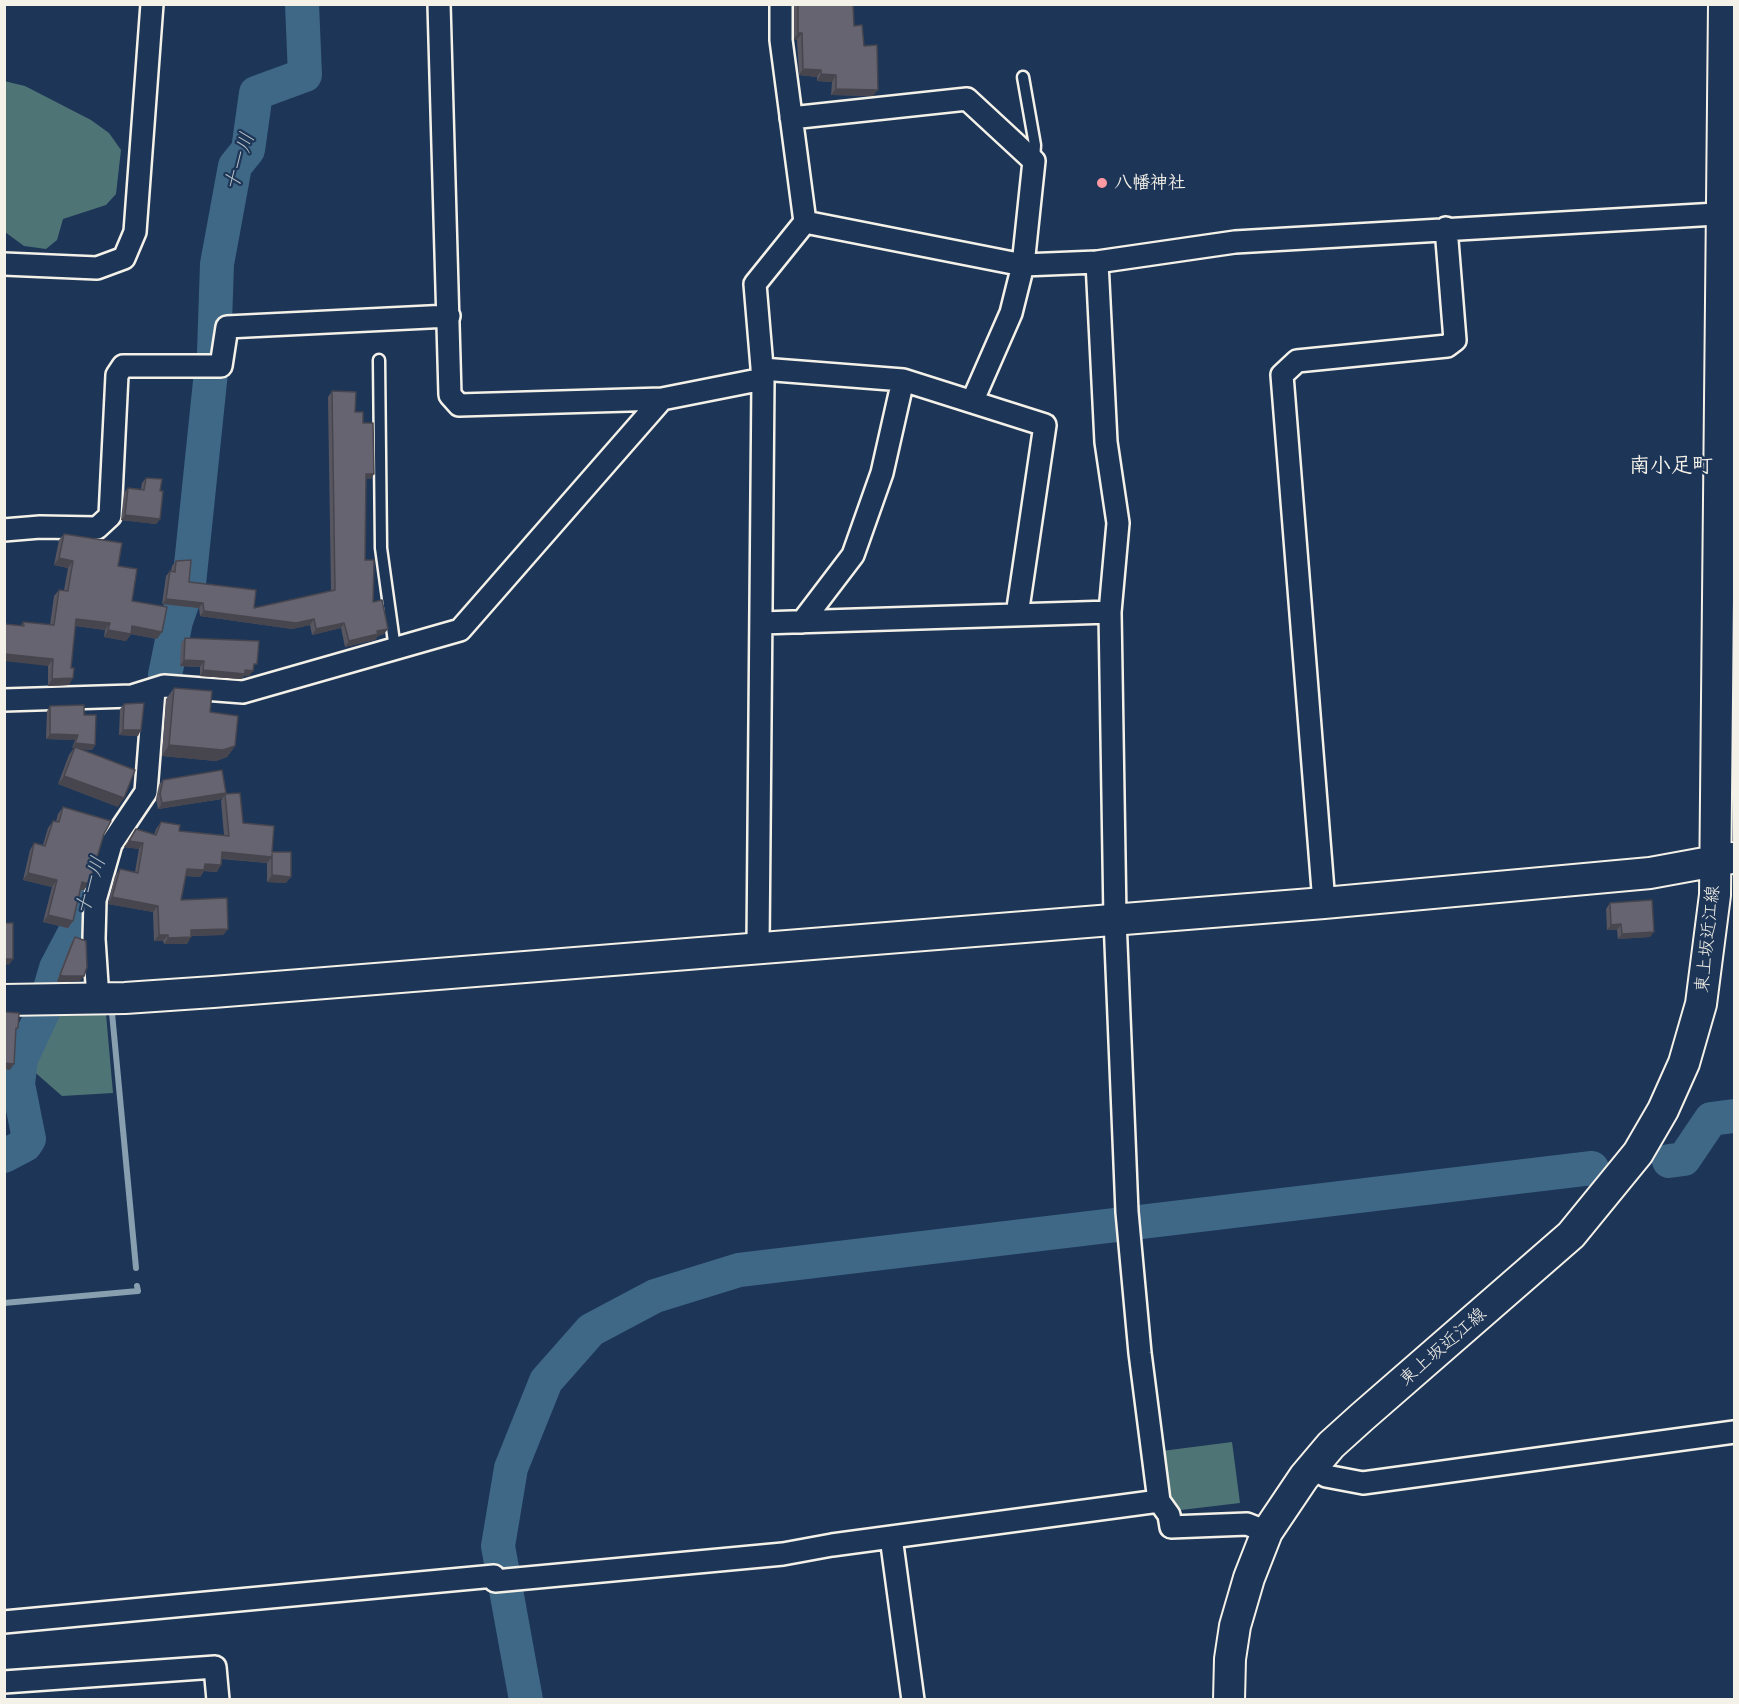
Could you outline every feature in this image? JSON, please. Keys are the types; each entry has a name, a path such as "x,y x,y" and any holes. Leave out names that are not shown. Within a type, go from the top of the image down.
{"main road":[{"name":"東上坂近江線","path":"1229,1700 1230,1659 1235,1626 1267,1532 1312,1468 1362,1417 1571,1235 1638,1153 1663,1110 1684,1063 1701,1004 1714,907 1724,860 1727,214 1724,4"},
{"path":"4,1000 98,999 456,973 758,946 1324,903 1650,873 1724,860"}],"street":[{"path":"4,264 98,268 124,258 135,232 152,4"},
{"path":"439,4 450,395 459,405 662,399 763,374 903,380 1045,425 1017,615"},
{"path":"758,946 763,374 755,284 806,222 781,40 781,4"},
{"path":"791,118 968,99 1034,161 1023,265 1011,313 972,402"},
{"path":"806,222 1023,265 1097,262 1235,242 1446,228 1727,214"},
{"path":"1324,903 1282,375 1297,361 1447,346 1455,340 1446,228"},
{"path":"1097,262 1106,442 1118,523 1110,612 1115,919 1127,1212 1140,1353 1159,1501 1169,1515 1171,1527 1248,1524 1267,1532"},
{"path":"4,530 40,526 97,528 110,516 117,375 123,366 221,366 227,327 449,316"},
{"path":"802,622 853,555 882,473 903,380"},
{"path":"4,700 132,696 164,686 243,692 460,630 662,399"},
{"path":"761,622 1110,612"},
{"path":"98,999 94,939 95,900 111,844 146,792 154,690"},
{"path":"1312,1468 1326,1476 1363,1483 1734,1432"},
{"path":"4,1622 783,1554 1159,1501"},
{"path":"891,1537 913,1700"},
{"path":"4,1682 214,1667 218,1700"}],"lane":[{"path":"1023,77 1035,145 1034,161"},
{"path":"380,360 381,548 395,650"}],"green space":[{"path":"4,81 25,86 91,120 109,133 121,150 116,194 106,205 63,219 57,240 46,249 24,246 5,232"},
{"path":"106,1014 113,1093 62,1096 30,1068 52,1016"},
{"path":"1232,1442 1240,1503 1181,1510 1167,1502 1162,1451"}],"building":[{"path":"798,4 853,4 854,26 862,25 864,46 877,45 878,90 836,89 836,75 821,74 821,70 803,69 802,33 798,33"},
{"path":"332,391 356,392 355,412 363,412 363,423 373,423 374,474 366,474 365,560 374,560 373,602 382,600 388,629 377,631 378,634 349,641 344,623 316,629 314,619 296,623 204,611 203,603 166,599 170,571 175,572 176,561 191,560 189,582 256,590 254,608 335,590"},
{"path":"146,478 162,479 160,519 125,515 128,488 144,490"},
{"path":"64,534 122,543 118,566 137,569 132,601 167,607 162,632 132,626 131,634 108,630 110,623 76,619 71,668 74,668 73,678 52,679 53,659 4,654 4,624 24,626 23,622 54,625 59,590 68,591 73,561 59,558"},
{"path":"185,638 259,641 257,664 254,664 253,671 245,670 245,674 203,670 204,661 184,660"},
{"path":"174,688 212,691 210,712 238,716 235,746 223,750 169,745"},
{"path":"144,703 141,730 123,730 124,704"},
{"path":"84,705 84,715 96,715 95,745 75,743 78,735 50,734 50,706"},
{"path":"75,747 135,770 124,798 64,776"},
{"path":"222,770 226,793 162,803 160,794 163,780"},
{"path":"240,793 243,823 274,826 272,852 291,852 291,877 272,875 272,857 222,852 221,865 205,864 204,870 187,869 181,900 227,898 228,929 191,930 191,937 168,938 168,935 159,935 158,906 112,897 120,869 138,873 143,843 129,841 136,829 156,835 161,822 180,825 179,831 229,836 225,794"},
{"path":"63,807 111,821 104,834 89,884 82,882 73,921 48,915 57,880 28,873 34,843 45,846 53,821 59,822"},
{"path":"1652,900 1654,932 1622,934 1621,924 1611,925 1610,903"},
{"path":"4,923 13,923 13,959 4,959"},
{"path":"75,937 86,941 87,967 84,976 60,975"},
{"path":"4,1012 19,1013 14,1064 4,1063"}],"waterway":[{"name":"十一川","path":"214,352 217,264 235,166 248,150 256,93 305,75 302,4"},
{"name":"十一川","path":"165,675 176,621 189,584 211,372"},
{"name":"十一川","path":"49,992 56,968 85,913 95,868"},
{"name":"十一川","path":"4,1156 25,1145 29,1139 18,1084 21,1059 43,1012"},
{"path":"112,1013 136,1268"},
{"path":"1669,1161 1684,1159 1711,1119 1734,1116"},
{"path":"526,1700 498,1546 511,1468 546,1381 591,1330 655,1296 739,1270 1592,1168"},
{"path":"4,1303 138,1291 137,1286"}],"place":[{"name":"八幡神社","path":"1102,183"}],"district":[{"name":"南小足町","path":"1671,466"}]}
